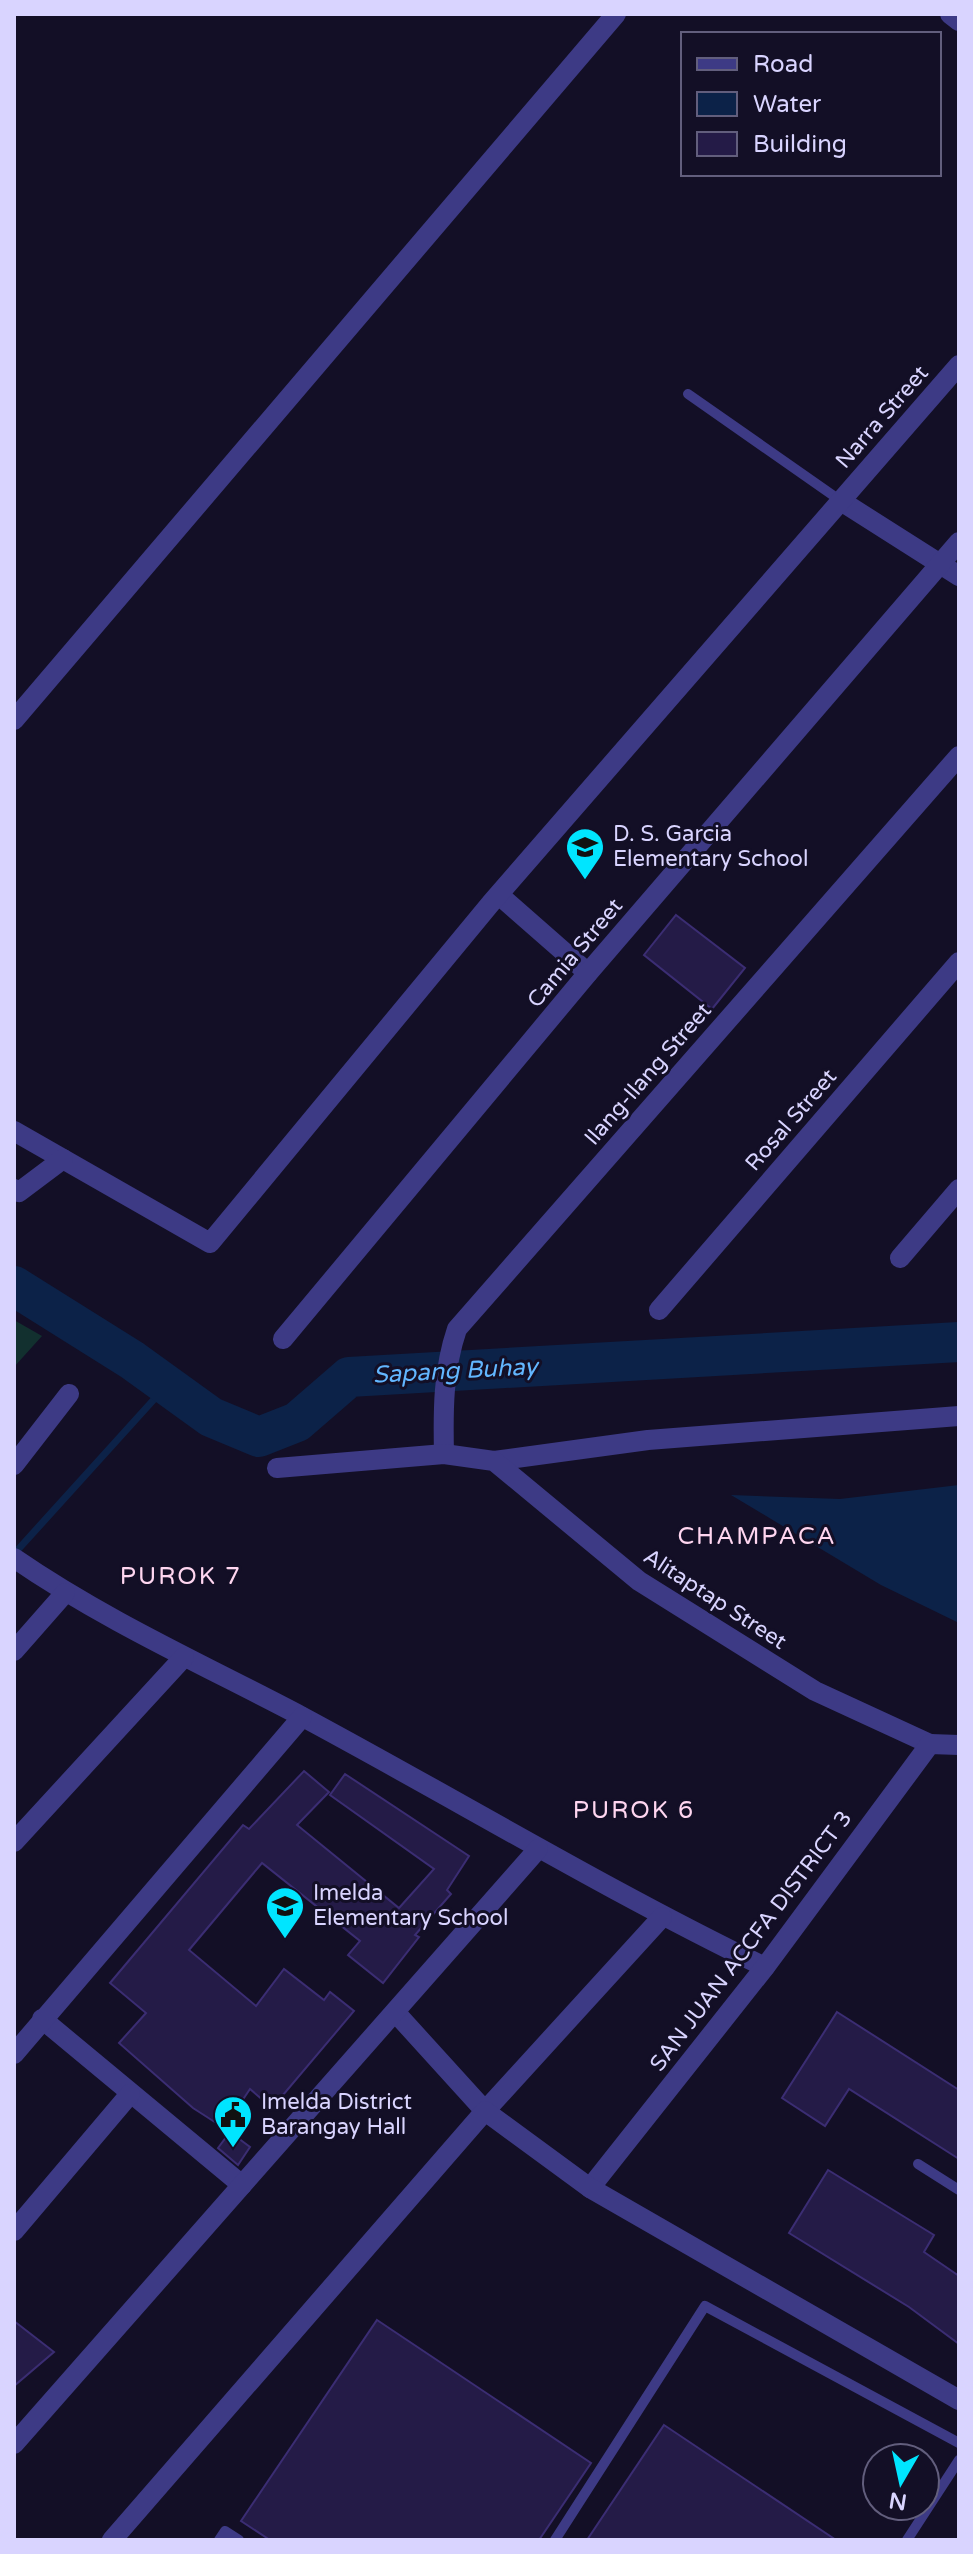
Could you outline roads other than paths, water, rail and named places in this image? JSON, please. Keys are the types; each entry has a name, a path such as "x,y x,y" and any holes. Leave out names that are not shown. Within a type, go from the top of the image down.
{"street":[{"path":"14,720 616,14"},
{"path":"950,14 959,21"},
{"name":"Narra Street","path":"63,1159 210,1243 499,895 959,365"},
{"path":"841,501 959,576"},
{"name":"Camia Street","path":"283,1339 588,973 959,542"},
{"name":"Ilang-Ilang Street","path":"444,1454 443,1403 450,1350 457,1329 959,756"},
{"path":"499,895 588,973"},
{"name":"Rosal Street","path":"659,1310 959,962"},
{"path":"14,1131 63,1159 19,1192 14,1189"},
{"path":"900,1258 959,1189"},
{"path":"14,1465 69,1394"},
{"path":"277,1468 444,1454 494,1461 648,1440 959,1416"},
{"name":"Alitaptap Street","path":"494,1461 639,1581 815,1691 930,1744"},
{"path":"14,1558 65,1593 302,1717 662,1917 765,1967"},
{"path":"14,1651 65,1593"},
{"path":"14,1842 184,1657"},
{"path":"14,2054 302,1717"},
{"path":"930,1744 959,1745"},
{"name":"SAN JUAN ACCFA DISTRICT 3","path":"590,2188 765,1967 930,1744"},
{"path":"14,2444 538,1849"},
{"path":"112,2540 485,2111 662,1917"},
{"path":"396,2013 485,2111 590,2188 959,2400"},
{"path":"42,2019 242,2185"},
{"path":"14,2231 130,2094"}],"lane":[{"path":"688,394 841,501"},
{"path":"918,2164 959,2190"},
{"path":"555,2540 705,2306 959,2443"},
{"path":"907,2540 959,2460"},
{"path":"219,2540 225,2531 239,2540"}],"water":[{"path":"959,1485 959,1623 881,1585 731,1495 840,1499"}],"waterway":[{"name":"Sapang Buhay","path":"14,1286 132,1360 211,1417 259,1437 297,1422 349,1377 959,1342"},
{"path":"14,1554 167,1385"}],"place":[{"name":"D. S. Garcia Elementary School","path":"585,881"},
{"name":"Imelda Elementary School","path":"285,1940"},
{"name":"Imelda District Barangay Hall","path":"233,2149"}],"district":[{"name":"CHAMPACA","path":"757,1536"},
{"name":"PUROK 7","path":"181,1576"},
{"name":"PUROK 6","path":"634,1810"}]}
